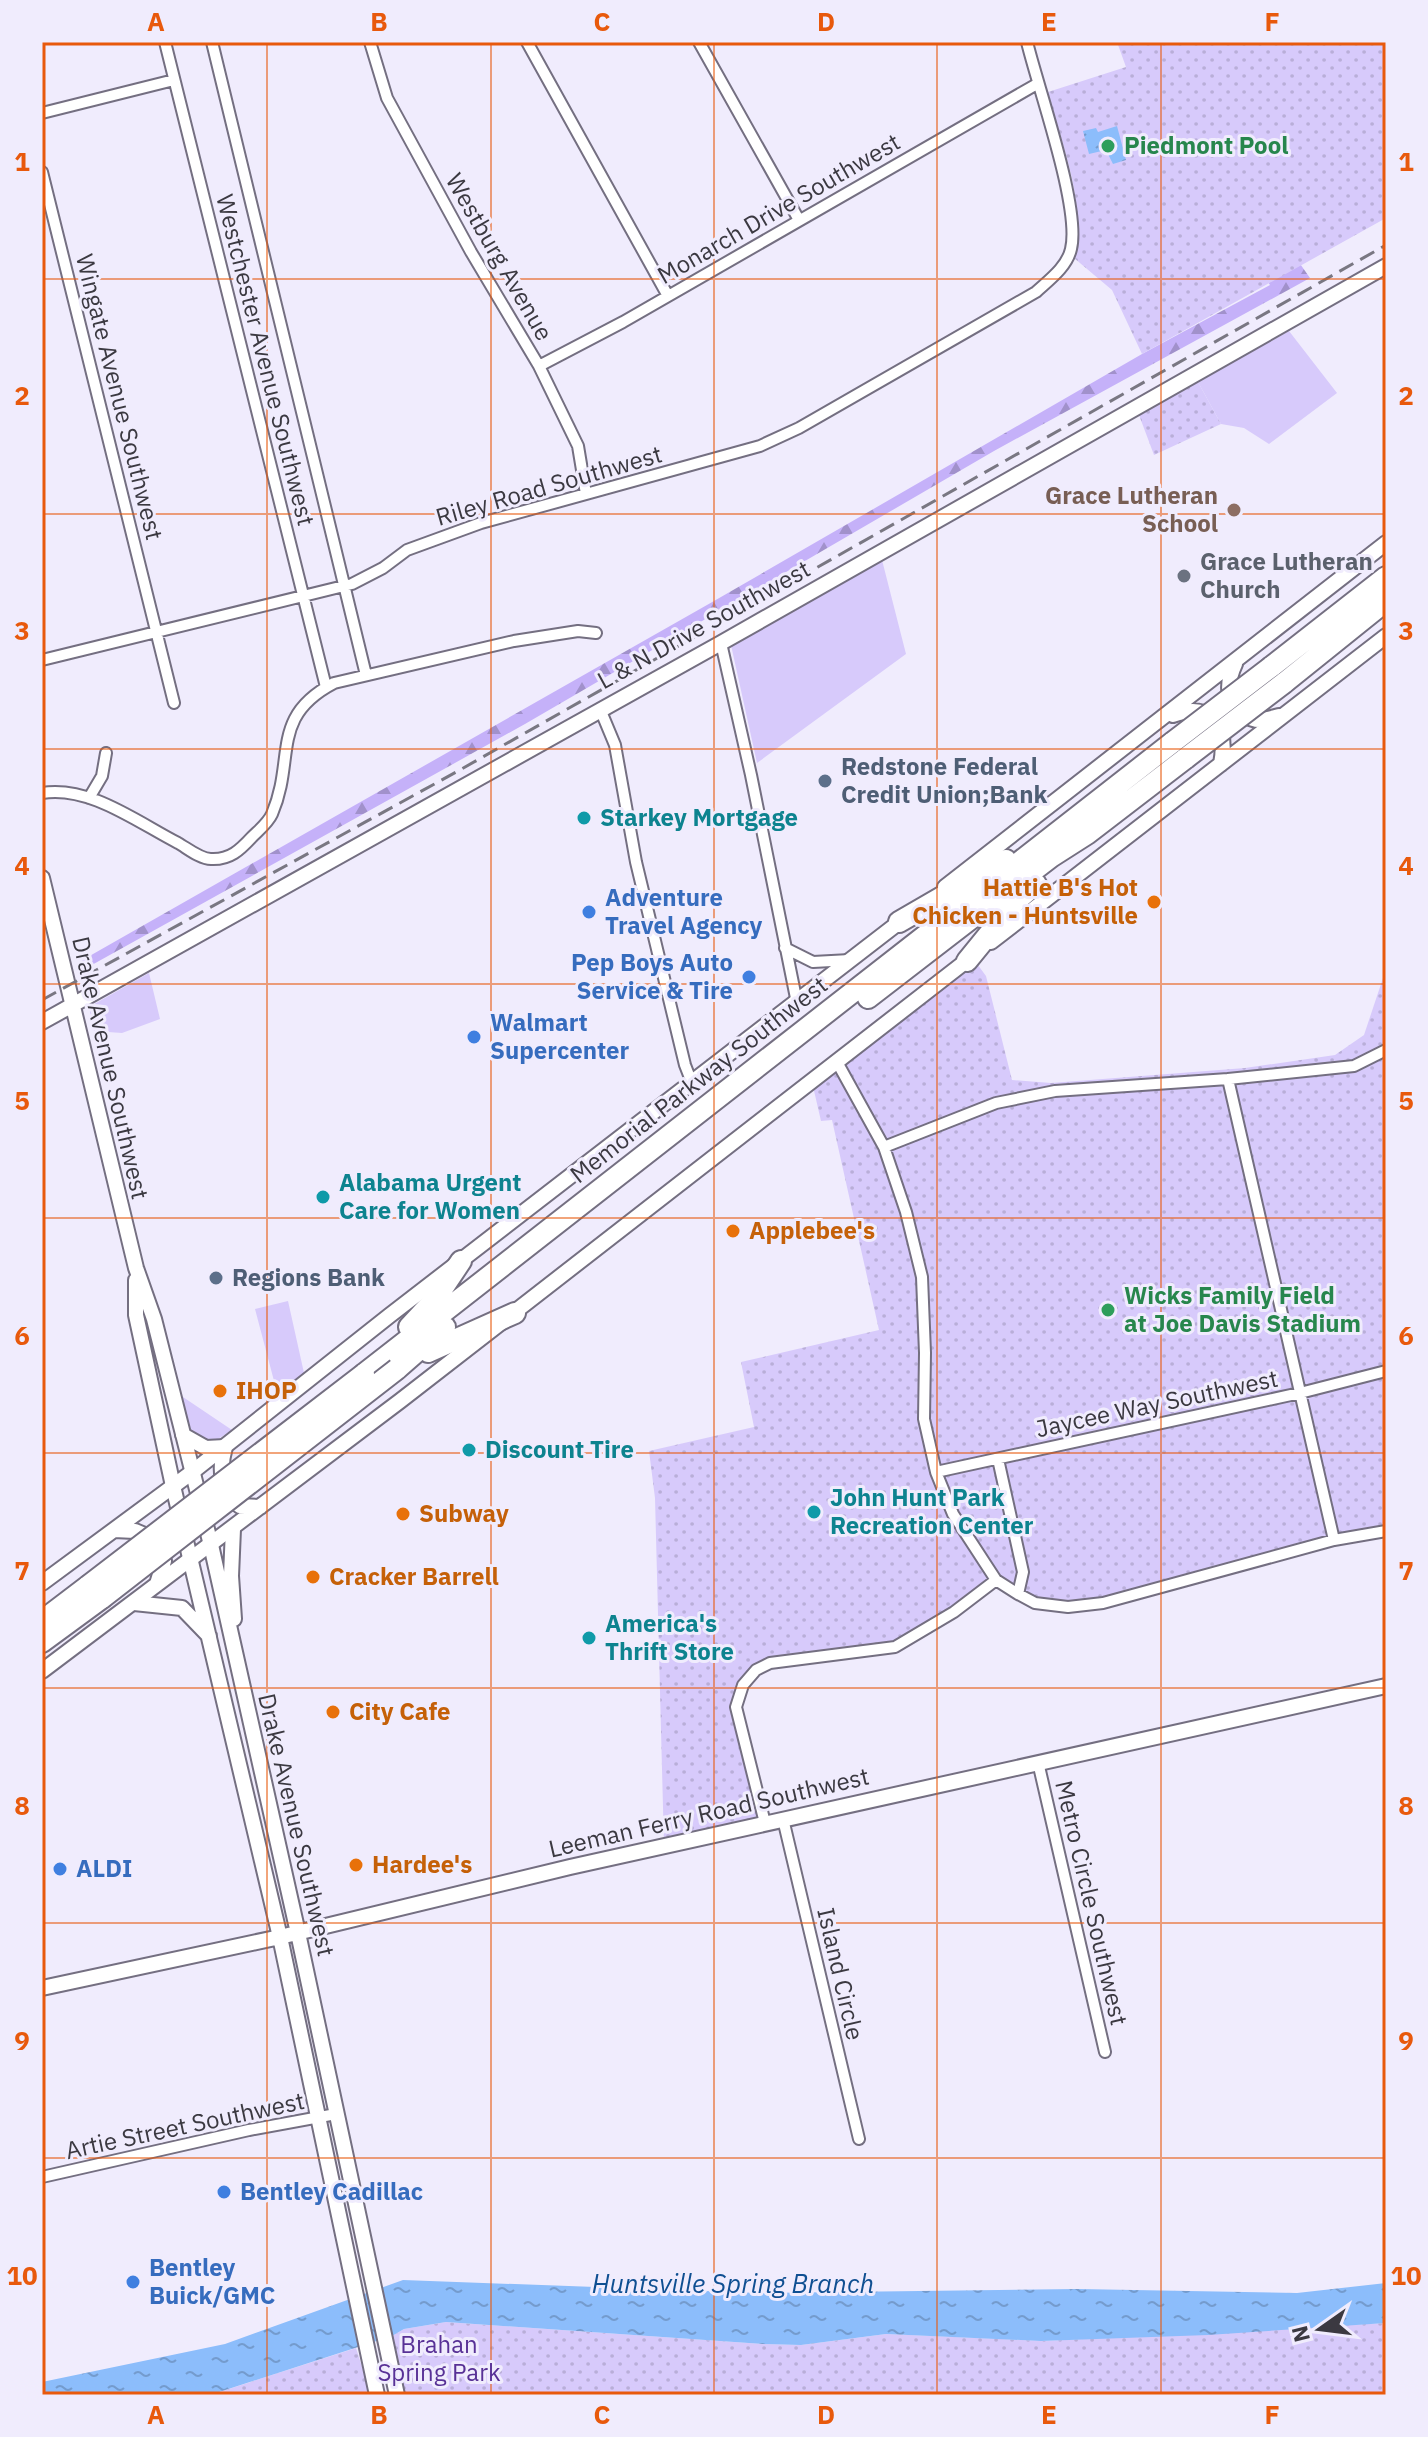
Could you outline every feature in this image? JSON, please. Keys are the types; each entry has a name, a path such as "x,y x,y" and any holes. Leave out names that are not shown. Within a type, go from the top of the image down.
{"highway":[{"name":"Memorial Parkway Southwest","path":"42,1642 95,1592 364,1374 1039,847 1179,750 1278,675 1383,585"},
{"name":"Memorial Parkway Southwest","path":"42,1618 95,1592 397,1369 449,1323 974,915 1087,834 1179,750"},
{"path":"967,961 1015,902 1087,834"},
{"path":"899,922 1006,861 1039,847"},
{"path":"364,1374 437,1297 461,1261"},
{"path":"397,1369 453,1339 515,1313"}],"street":[{"name":"Westchester Avenue Southwest","path":"165,42 326,687"},
{"name":"Westchester Avenue Southwest","path":"212,42 366,675"},
{"name":"Westburg Avenue","path":"370,42 387,98 471,252 539,366 578,446 586,494"},
{"path":"527,42 668,296"},
{"path":"699,42 799,220"},
{"name":"Riley Road Southwest","path":"42,660 344,586 383,568 407,550 481,523 688,468 773,440 989,321 1042,287 1060,270 1071,250 1072,217 1064,177 1027,42"},
{"path":"42,113 174,80"},
{"name":"Monarch Drive Southwest","path":"539,366 668,296 1037,84"},
{"name":"Wingate Avenue Southwest","path":"42,172 174,703"},
{"name":"L & N Drive Southwest","path":"42,1022 721,643 1386,266"},
{"path":"42,1583 225,1447 1386,543"},
{"path":"42,793 59,790 89,798 209,859 234,855 270,818 282,786 285,747 296,713 318,691 366,675 514,641 578,631 596,633"},
{"path":"42,1671 515,1313 1386,636"},
{"path":"721,643 797,1003"},
{"path":"1237,660 1228,679 1227,690 1239,710 1250,719 1261,720 1285,714"},
{"path":"600,709 615,745 636,862 692,1083"},
{"path":"1163,718 1190,710 1211,717 1220,727 1224,740 1221,764"},
{"path":"89,798 102,776 106,753"},
{"name":"Drake Avenue Southwest","path":"42,878 136,1268 157,1332 211,1545 397,2395"},
{"path":"785,948 813,962 850,960"},
{"path":"884,1147 996,1103 1055,1091 1228,1079 1354,1066 1386,1050"},
{"path":"837,1062 884,1147 906,1212 922,1277 924,1419 936,1472 953,1514 996,1580 1035,1603 1068,1607 1103,1603 1334,1540 1386,1531"},
{"path":"1228,1079 1334,1540"},
{"name":"Drake Avenue Southwest","path":"136,1268 138,1323 173,1486 280,1937 377,2395"},
{"path":"138,1323 153,1326 157,1332"},
{"name":"Jaycee Way Southwest","path":"936,1472 1300,1393 1386,1371"},
{"path":"183,1435 206,1448 225,1447"},
{"path":"225,1447 221,1465 228,1494 240,1506 260,1507"},
{"path":"998,1459 1023,1572 1018,1594"},
{"path":"233,1529 231,1576 238,1667"},
{"path":"114,1530 135,1531 154,1539 164,1561 157,1585"},
{"path":"765,1823 736,1707 743,1685 756,1670 770,1663 895,1647 954,1612 996,1580"},
{"path":"134,1603 182,1608 210,1637"},
{"name":"Leeman Ferry Road Southwest","path":"42,1988 298,1933 337,1921 765,1823 1386,1686"},
{"name":"Metro Circle Southwest","path":"1038,1762 1105,2052"},
{"path":"245,1789 265,1784"},
{"name":"Island Circle","path":"783,1819 859,2139"},
{"path":"254,1825 273,1820"},
{"name":"Artie Street Southwest","path":"42,2177 249,2130 336,2114"}],"green space":[{"path":"1117,42 1382,42 1386,49 1386,218 1142,354 1112,290 1074,258 1077,237 1075,196 1048,92 1126,67"},
{"path":"1150,50 1310,278 994,451 525,724 81,971 79,962 1142,354 1270,285 1126,67"},
{"path":"1289,331 1337,393 1269,444 1244,428 1221,424 1198,382"},
{"path":"1198,382 1221,424 1154,455 1139,415"},
{"path":"882,560 906,654 757,763 731,645"},
{"path":"972,957 986,976 1012,1080 1051,1083 1245,1068 1335,1055 1364,1035 1386,969 1386,1531 1103,1603 1035,1603 996,1580 895,1647 756,1670 736,1707 765,1823 664,1846 655,1498 649,1451 754,1427 741,1362 879,1330 832,1120 821,1121 812,1082"},
{"path":"149,973 160,1019 122,1033 94,1031 89,1007"},
{"path":"288,1301 304,1373 278,1396 255,1309"},
{"path":"180,1395 232,1430 212,1443 189,1432"},
{"name":"Brahan Spring Park","path":"446,2322 801,2345 886,2334 1045,2341 1386,2323 1386,2395 403,2395 392,2336 404,2329"},
{"name":"Brahan Spring Park","path":"356,2348 371,2395 210,2395"}],"water":[{"path":"1117,126 1126,160 1113,164 1106,150 1089,154 1083,131 1096,128 1098,132"},
{"path":"403,2280 760,2293 1078,2289 1297,2293 1386,2283 1386,2323 1208,2335 1041,2341 886,2334 801,2345 446,2322 404,2329 392,2336 210,2395 42,2395 42,2382 225,2344"}],"railway":[{"path":"42,1000 458,771 1386,245"}],"place":[{"name":"Piedmont Pool","path":"1108,146"},
{"name":"Grace Lutheran School","path":"1234,510"},
{"name":"Grace Lutheran Church","path":"1184,576"},
{"name":"Redstone Federal Credit Union;Bank","path":"825,781"},
{"name":"Starkey Mortgage","path":"584,818"},
{"name":"Hattie B's Hot Chicken - Huntsville","path":"1154,902"},
{"name":"Adventure Travel Agency","path":"589,912"},
{"name":"Pep Boys Auto Service & Tire","path":"749,977"},
{"name":"Walmart Supercenter","path":"474,1037"},
{"name":"Alabama Urgent Care for Women","path":"323,1197"},
{"name":"Applebee's","path":"733,1231"},
{"name":"Regions Bank","path":"216,1278"},
{"name":"Wicks Family Field at Joe Davis Stadium","path":"1108,1310"},
{"name":"IHOP","path":"220,1391"},
{"name":"Discount Tire","path":"469,1450"},
{"name":"John Hunt Park Recreation Center","path":"814,1512"},
{"name":"Subway","path":"403,1514"},
{"name":"Cracker Barrell","path":"313,1577"},
{"name":"America's Thrift Store","path":"589,1638"},
{"name":"City Cafe","path":"333,1712"},
{"name":"Hardee's","path":"356,1865"},
{"name":"ALDI","path":"60,1869"},
{"name":"Bentley Cadillac","path":"224,2192"},
{"name":"Bentley Buick/GMC","path":"133,2282"}],"water label":[{"name":"Huntsville Spring Branch","path":"733,2284"}]}
